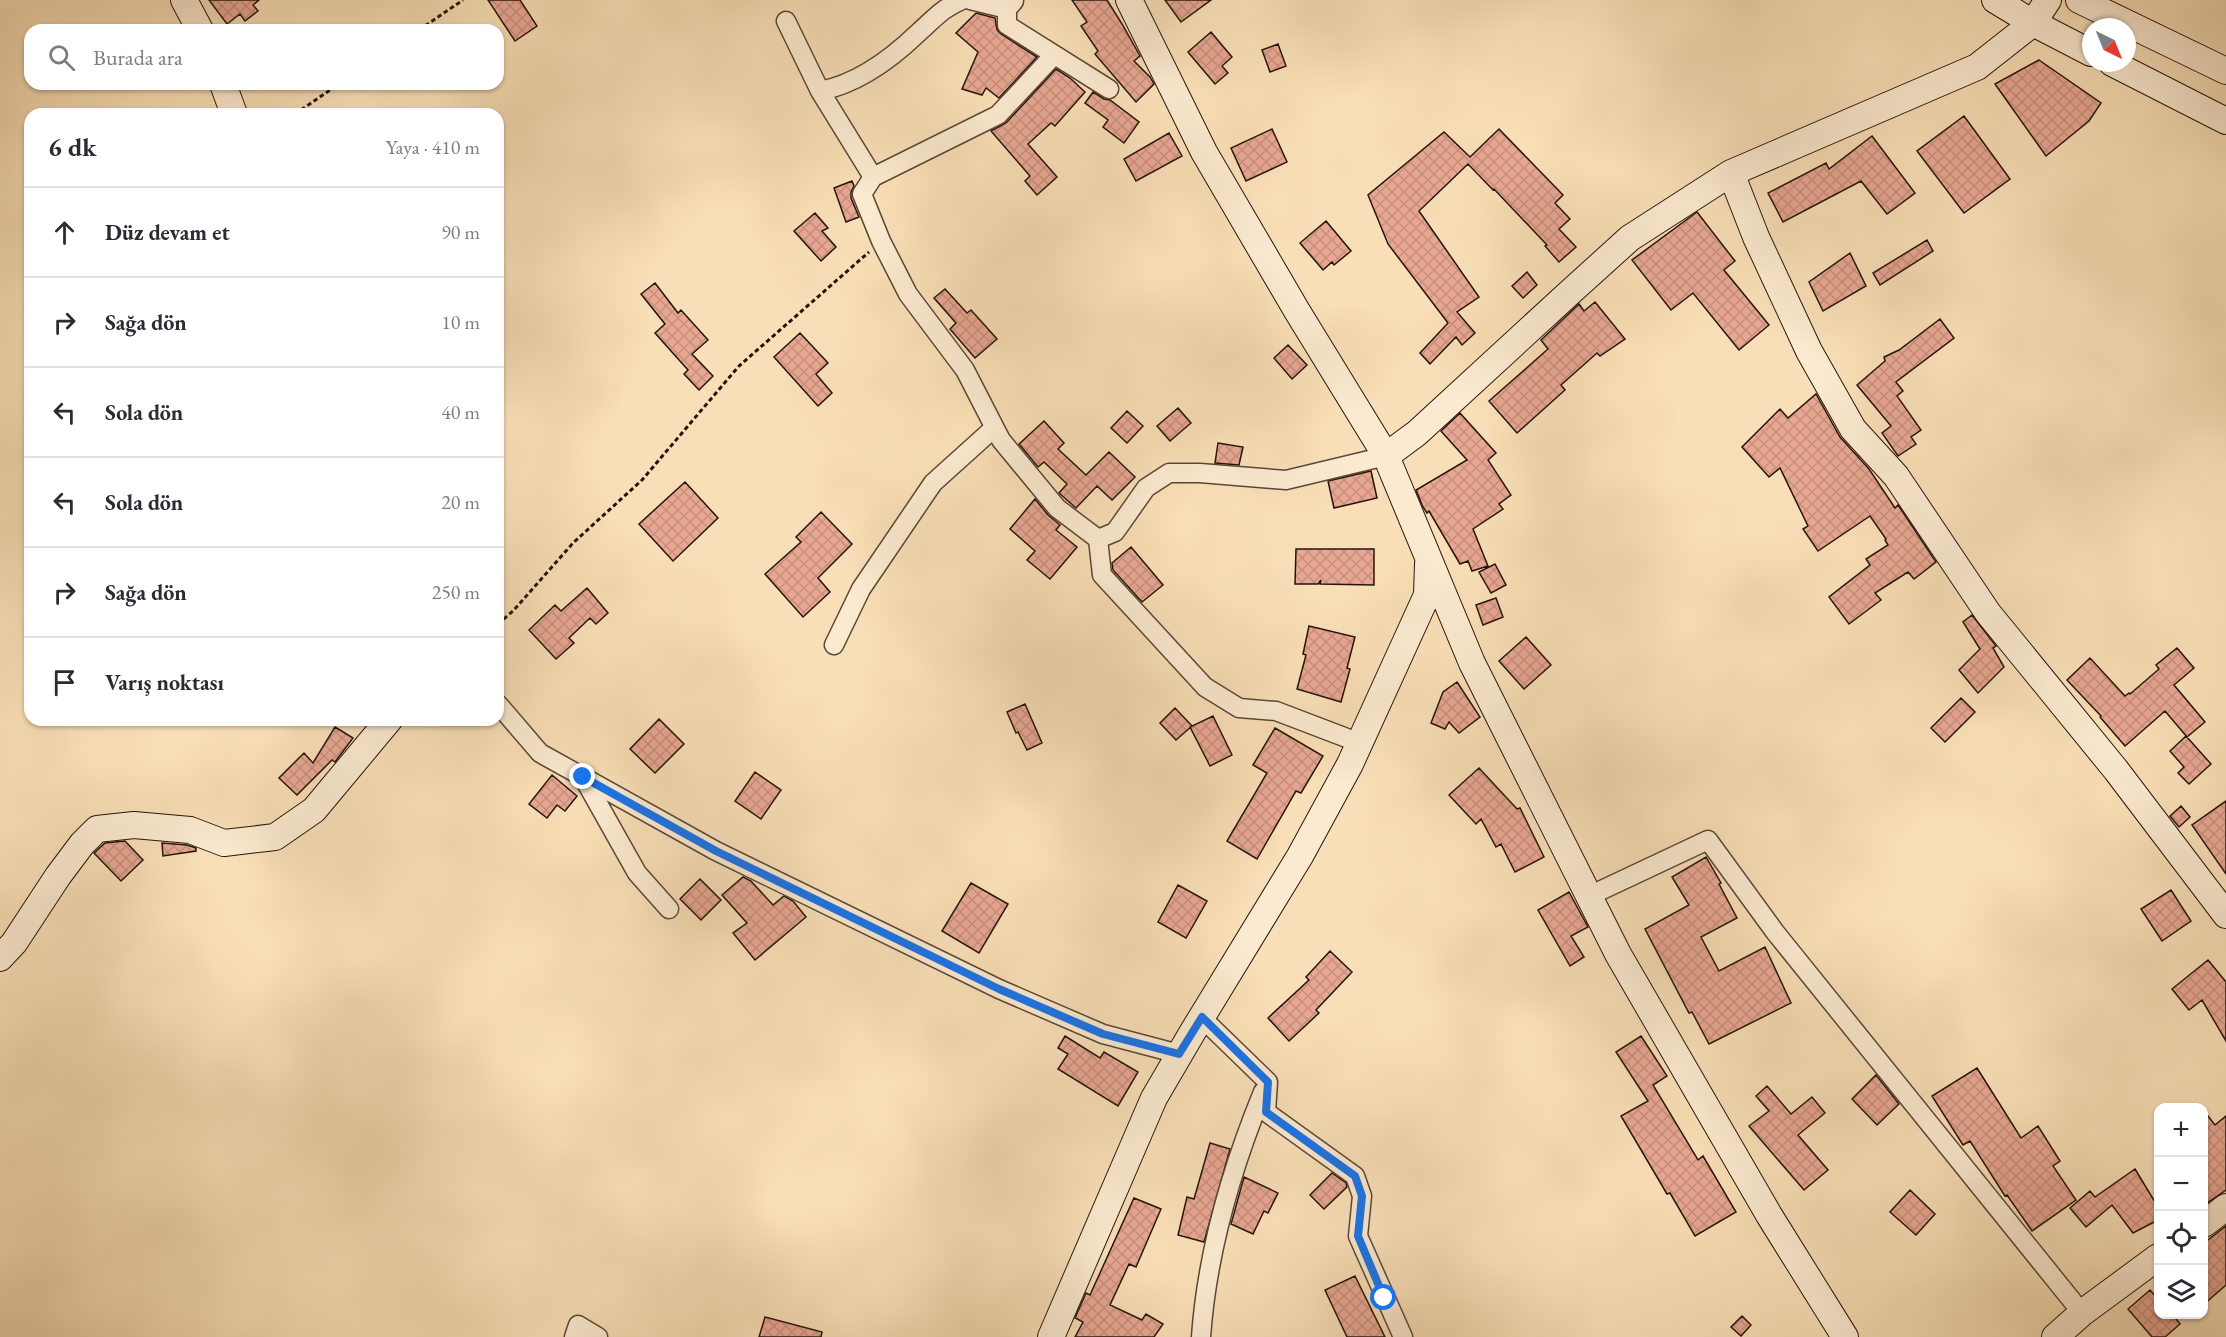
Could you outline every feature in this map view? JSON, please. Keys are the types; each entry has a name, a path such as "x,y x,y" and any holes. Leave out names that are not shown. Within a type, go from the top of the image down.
{"street":[{"path":"184,0 197,24"},
{"path":"820,91 840,87 882,63 917,34 942,9 962,0"},
{"path":"970,0 1011,5 1007,25 1109,89"},
{"path":"1129,0 1204,152 1297,311 1386,456 1472,663 1618,954 1769,1215 1845,1337"},
{"path":"1995,0 2082,48"},
{"path":"1098,539 1114,532 1146,488 1169,473 1200,473 1286,480 1386,456 1418,434 1630,238 1731,173 1977,67 2033,23 2048,0"},
{"path":"2079,0 2226,71"},
{"path":"786,21 820,91 873,177"},
{"path":"1054,55 998,115 873,177 862,194 881,241 908,294 965,370 1001,440 1057,508 1098,539 1102,575 1205,687 1239,708 1276,711 1360,742"},
{"path":"2130,72 2226,121"},
{"path":"226,90 232,108"},
{"path":"1731,173 1756,237 1809,351 1853,429 1896,476 1989,613 2116,770 2226,915"},
{"path":"834,645 861,589 933,483 994,428"},
{"path":"1051,1337 1154,1098 1300,856 1360,742 1427,595 1428,555"},
{"path":"504,711 540,753 716,851 999,989 1103,1034 1179,1054"},
{"path":"0,958 14,943 82,844 97,829 134,825 190,830 224,843 275,837 314,810 383,726"},
{"path":"583,777 637,873 669,909"},
{"path":"1589,896 1708,840 1797,959 2082,1313"},
{"path":"1202,1017 1268,1082 1266,1112 1355,1176 1362,1196 1358,1236 1403,1337"},
{"path":"1201,1337 1204,1298 1220,1222 1244,1137 1268,1082"},
{"path":"2208,1221 2226,1207"},
{"path":"2055,1337 2082,1313 2154,1260"},
{"path":"574,1337 578,1325 598,1337"}],"path":[{"path":"428,24 463,0"},
{"path":"304,108 330,90"},
{"path":"504,619 573,543 642,480 739,366 881,241"}],"building":[{"path":"209,0 259,0 253,5 258,11 245,21 240,14 227,24"},
{"path":"488,0 520,0 537,26 515,41"},
{"path":"1072,0 1107,0 1140,56 1134,61 1154,84 1136,102 1095,54 1098,51 1081,26 1087,22"},
{"path":"1165,0 1211,0 1181,22"},
{"path":"976,13 995,18 997,30 1001,34 1037,57 999,98 986,88 982,95 962,89 978,52 956,33"},
{"path":"1211,32 1232,57 1222,66 1228,73 1215,84 1188,52"},
{"path":"1278,44 1286,66 1270,72 1262,50"},
{"path":"2039,60 2101,103 2089,121 2046,156 1995,84"},
{"path":"1056,69 1085,92 1055,126 1051,123 1028,144 1057,177 1037,195 1025,181 1030,176 991,131 1006,123"},
{"path":"1093,92 1110,100 1139,122 1124,143 1103,127 1108,120 1085,103"},
{"path":"1964,116 2010,179 1964,213 1917,151"},
{"path":"1272,129 1287,162 1246,181 1231,148"},
{"path":"1499,129 1563,195 1555,203 1570,219 1559,229 1576,247 1559,262 1545,246 1547,245 1468,164 1419,211 1479,297 1457,312 1475,333 1462,345 1456,337 1430,364 1420,353 1448,323 1388,244 1368,195 1444,132 1470,157"},
{"path":"1169,133 1182,156 1136,181 1124,159"},
{"path":"1872,136 1915,193 1887,214 1861,181 1783,222 1768,193 1826,163 1829,169"},
{"path":"852,181 854,186 851,198 859,217 846,222 834,188"},
{"path":"1697,212 1735,261 1724,270 1769,325 1739,350 1693,293 1671,310 1632,260"},
{"path":"815,213 828,228 822,231 836,247 821,261 794,231"},
{"path":"1326,221 1351,251 1334,265 1332,262 1323,270 1300,243"},
{"path":"1927,240 1933,251 1880,285 1873,273"},
{"path":"1850,253 1866,286 1823,311 1809,282"},
{"path":"1527,272 1537,285 1523,298 1512,286"},
{"path":"655,283 678,313 681,310 708,340 692,354 713,376 699,390 684,374 688,370 655,333 665,324 641,294"},
{"path":"945,289 967,313 971,310 997,339 975,358 950,329 956,323 934,298"},
{"path":"1595,302 1625,339 1600,356 1597,353 1561,385 1565,390 1517,433 1489,401 1548,349 1541,340 1579,304 1584,311"},
{"path":"1940,319 1954,338 1896,382 1903,391 1897,396 1921,430 1911,437 1916,444 1898,456 1882,433 1891,426 1857,385 1885,361 1884,357 1899,350"},
{"path":"800,333 828,363 816,374 832,393 818,406 774,357"},
{"path":"1288,345 1307,365 1292,379 1274,358"},
{"path":"1816,394 1840,437 1869,469 1895,508 1898,505 1936,562 1914,579 1908,572 1875,593 1881,600 1849,624 1829,597 1870,565 1866,559 1888,545 1886,539 1870,516 1818,551 1803,529 1808,526 1780,468 1769,477 1742,447 1780,409 1788,418"},
{"path":"1178,408 1191,423 1170,441 1157,426"},
{"path":"1127,411 1143,426 1127,443 1111,428"},
{"path":"1460,413 1496,453 1488,460 1511,495 1499,504 1503,509 1473,529 1488,566 1472,571 1468,561 1460,564 1429,511 1427,513 1423,507 1416,490 1467,460 1441,431"},
{"path":"1044,421 1064,443 1058,449 1086,475 1109,452 1135,477 1112,500 1097,486 1076,508 1059,493 1067,484 1044,462 1038,467 1019,444"},
{"path":"1218,443 1243,447 1239,465 1215,463"},
{"path":"1371,471 1377,498 1334,508 1328,481"},
{"path":"685,482 718,518 673,561 639,524"},
{"path":"1035,499 1060,525 1056,530 1077,547 1050,579 1027,560 1035,551 1010,529"},
{"path":"821,512 852,544 818,578 830,592 803,617 765,574 801,542 796,537"},
{"path":"1131,547 1163,585 1142,602 1113,570 1112,563"},
{"path":"1296,549 1374,549 1374,585 1320,584 1321,580 1318,584 1295,584"},
{"path":"1495,564 1506,585 1491,593 1479,572"},
{"path":"587,588 608,613 596,624 590,618 569,638 574,643 556,659 529,630 555,605 561,611"},
{"path":"1496,598 1503,617 1483,625 1476,605"},
{"path":"1972,615 1996,646 1993,648 2004,667 1978,693 1959,670 1980,649 1963,622"},
{"path":"1309,626 1355,637 1347,668 1350,669 1341,702 1297,689 1306,655 1303,654"},
{"path":"1526,637 1551,665 1524,689 1499,661"},
{"path":"2177,648 2194,668 2174,685 2205,722 2187,737 2165,711 2125,746 2067,680 2090,658 2125,696 2159,669 2156,665"},
{"path":"1457,682 1480,717 1459,733 1449,722 1445,729 1431,723 1443,692"},
{"path":"1961,698 1975,712 1945,742 1931,728"},
{"path":"1025,704 1042,743 1027,750 1018,732 1016,733 1007,712"},
{"path":"1175,708 1192,726 1176,740 1160,723"},
{"path":"1213,716 1232,755 1210,766 1190,727"},
{"path":"659,719 684,744 655,773 630,749"},
{"path":"335,727 353,738 335,762 332,760 297,795 279,778 304,753 313,763"},
{"path":"1275,728 1323,756 1301,793 1296,791 1257,859 1227,841 1267,773 1253,765"},
{"path":"2186,736 2211,764 2189,784 2178,773 2184,767 2170,751"},
{"path":"1479,768 1517,809 1520,808 1544,857 1515,872 1501,844 1496,847 1481,819 1476,824 1449,795"},
{"path":"755,772 781,790 761,819 735,801"},
{"path":"552,775 577,796 565,811 557,805 547,818 529,804"},
{"path":"2226,801 2226,874 2192,825"},
{"path":"2181,806 2190,817 2179,827 2170,816"},
{"path":"125,841 143,860 121,881 94,853 105,843"},
{"path":"162,843 187,845 196,848 196,851 163,856"},
{"path":"1706,857 1737,918 1701,937 1719,971 1765,947 1791,1003 1709,1044 1692,1012 1689,1013 1645,929 1689,905 1672,877"},
{"path":"743,877 751,881 773,905 784,896 793,901 806,917 755,960 733,933 747,923 722,895"},
{"path":"700,879 721,900 701,920 680,899"},
{"path":"971,883 1008,904 979,953 942,931"},
{"path":"1178,885 1207,901 1186,938 1158,922"},
{"path":"2171,890 2191,921 2162,941 2141,909"},
{"path":"1569,892 1588,927 1571,936 1584,957 1570,966 1538,910"},
{"path":"1330,951 1352,972 1316,1010 1319,1013 1289,1041 1268,1018 1309,980 1306,977"},
{"path":"2208,960 2226,982 2226,1041 2202,1000 2189,1010 2172,989"},
{"path":"1065,1036 1100,1058 1104,1052 1138,1072 1118,1106 1058,1069 1068,1054 1058,1048"},
{"path":"1641,1036 1667,1076 1653,1085 1698,1160 1703,1156 1736,1212 1695,1236 1621,1116 1648,1101 1616,1052"},
{"path":"1977,1068 2021,1138 2038,1126 2060,1161 2053,1166 2076,1200 2032,1231 2007,1195 2005,1196 1970,1141 1963,1145 1932,1096"},
{"path":"1876,1075 1899,1104 1877,1125 1852,1099"},
{"path":"1767,1086 1791,1114 1812,1097 1825,1113 1798,1135 1828,1170 1804,1190 1749,1126 1769,1111 1756,1096"},
{"path":"2208,1116 2215,1125 2226,1116 2226,1190 2208,1202"},
{"path":"1210,1143 1230,1149 1204,1242 1178,1235 1187,1197 1194,1199"},
{"path":"2135,1169 2154,1200 2154,1222 2133,1233 2112,1205 2086,1227 2070,1208 2090,1191 2095,1197"},
{"path":"1332,1173 1346,1183 1347,1187 1324,1209 1310,1195"},
{"path":"1244,1177 1278,1193 1268,1213 1264,1211 1253,1234 1231,1224"},
{"path":"1910,1190 1935,1214 1916,1235 1890,1212"},
{"path":"1134,1198 1161,1209 1136,1267 1129,1264 1110,1305 1142,1320 1146,1314 1163,1324 1154,1337 1075,1337 1083,1322 1075,1318 1086,1293 1090,1295"},
{"path":"2226,1226 2226,1285 2208,1301 2208,1265 2208,1240"},
{"path":"1355,1276 1385,1337 1347,1337 1325,1290"},
{"path":"2150,1290 2154,1294 2154,1319 2176,1319 2180,1324 2165,1337 2152,1337 2128,1309"},
{"path":"1742,1316 1751,1325 1741,1336 1731,1327"},
{"path":"765,1317 822,1332 821,1337 759,1337"}],"route":[{"path":"583,777 716,851 999,989 1103,1034 1179,1054 1202,1017 1268,1082 1266,1112 1355,1176 1362,1196 1358,1236 1384,1298"}]}
